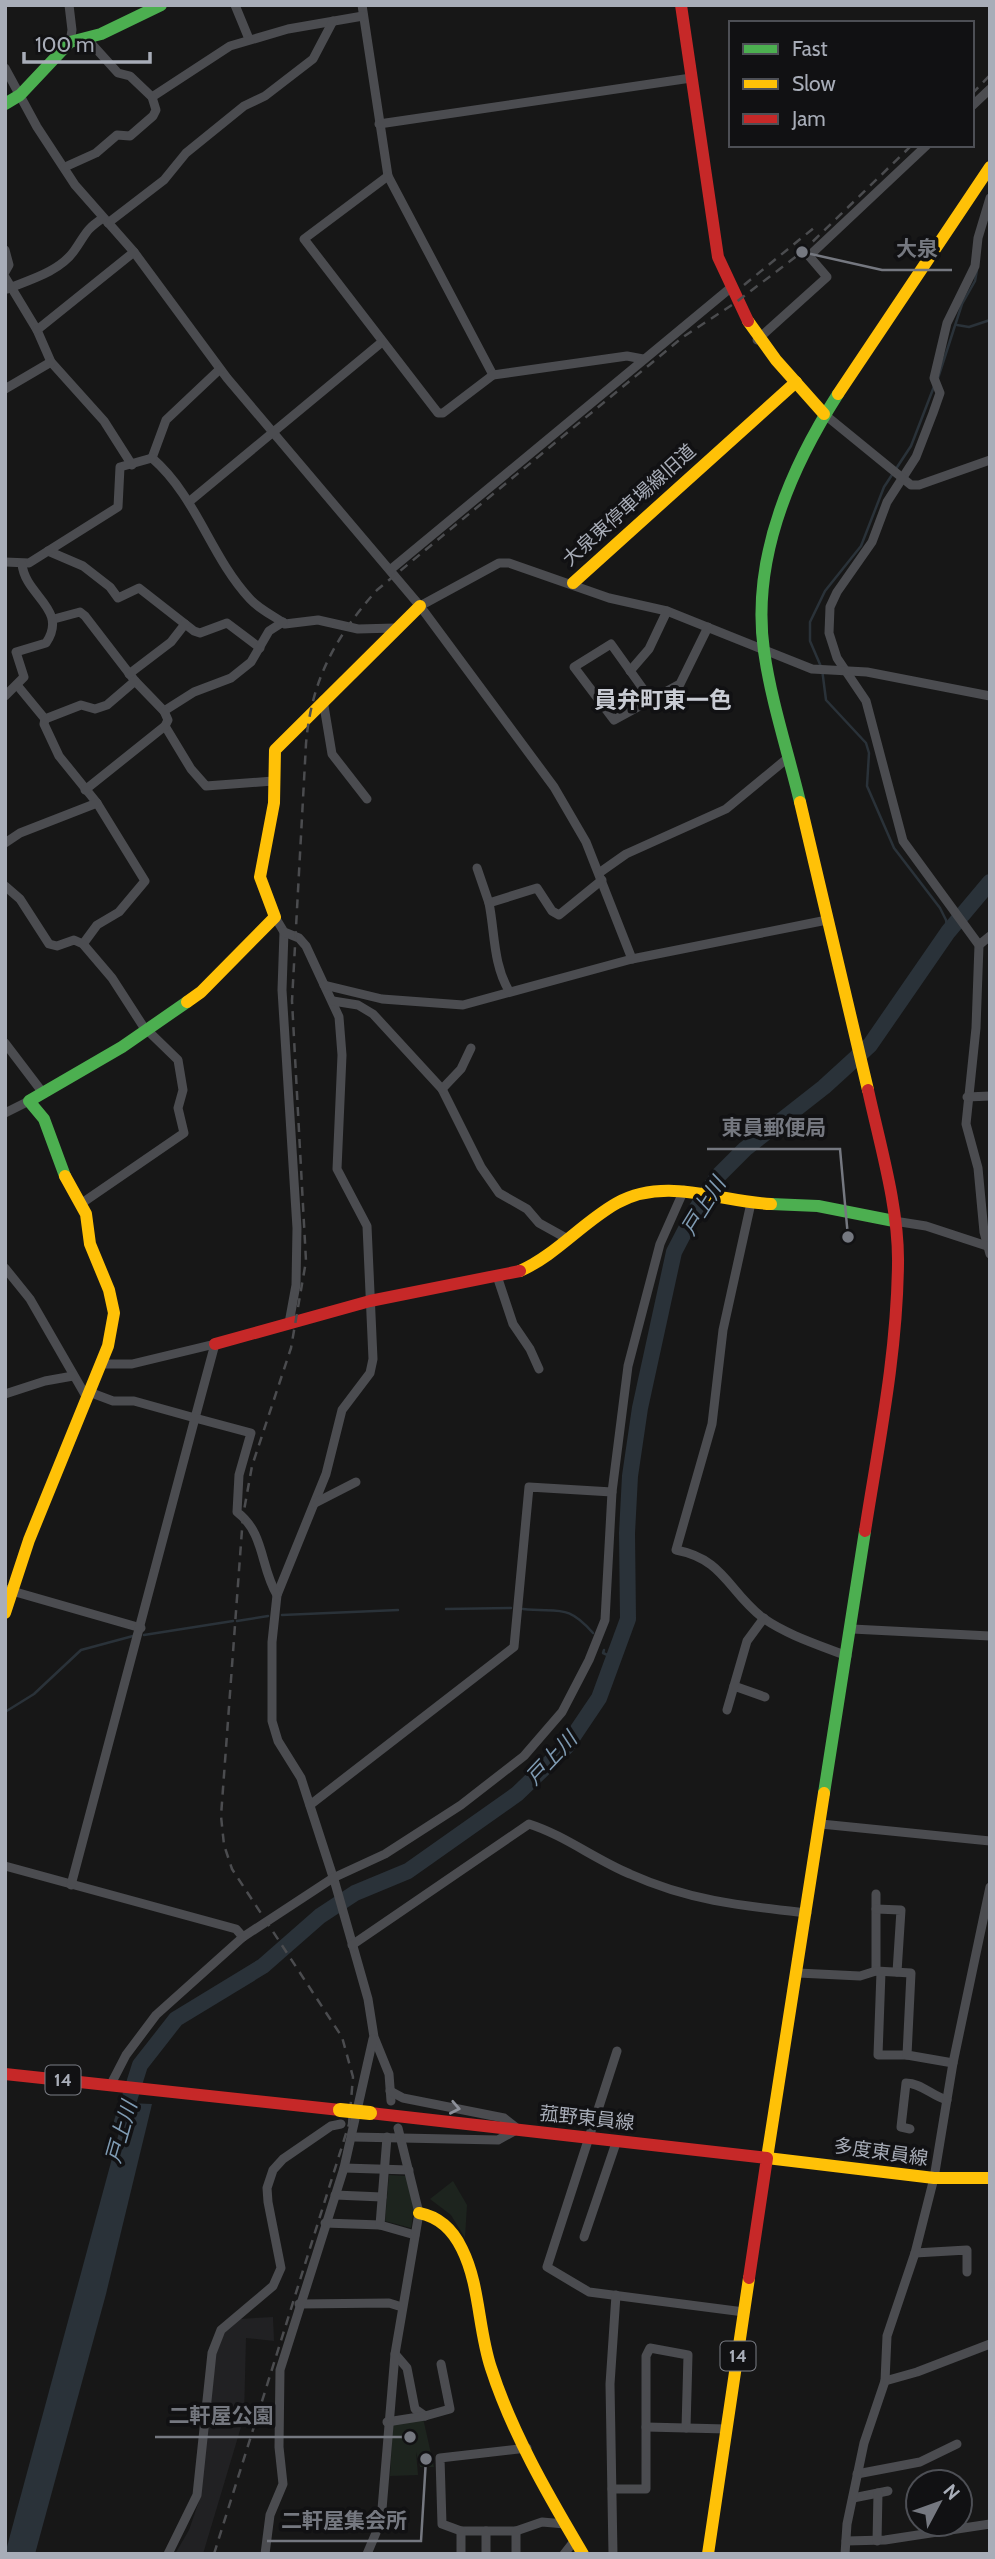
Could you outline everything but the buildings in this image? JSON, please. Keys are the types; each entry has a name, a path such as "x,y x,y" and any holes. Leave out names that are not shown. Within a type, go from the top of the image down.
{"street":[{"path":"5,104 20,95 70,42 72,30 69,5"},
{"path":"70,42 89,41 126,19 161,5"},
{"path":"235,5 249,39"},
{"path":"362,5 388,176 493,375"},
{"path":"681,5 718,257 728,290 757,340 824,414 911,485 919,485 990,460"},
{"path":"152,97 182,80 210,57 249,39 363,16"},
{"path":"7,289 35,280 68,256 86,230 106,221 164,180 186,153 244,106 265,96 313,59 333,21"},
{"path":"65,167 96,153 117,135 130,136 153,116 156,110 152,97 130,76 118,73 89,41"},
{"path":"5,68 37,127 75,185 134,252 220,369 420,606 554,787 586,842 632,959"},
{"path":"379,124 691,78"},
{"path":"974,104 990,89"},
{"path":"757,340 827,277 808,256 925,147"},
{"path":"767,2158 852,1629 891,1366 898,1262 894,1221 866,1084 764,650 763,596 766,559 775,516 797,462 824,414 990,167"},
{"path":"388,176 304,239 440,414 493,375 627,356 643,359"},
{"path":"989,1249 984,1232 986,1200 966,1124 976,1028 979,945 903,841 866,701 832,648 830,607 866,552 887,502 916,457 937,386 947,323 975,266 978,238 990,198"},
{"path":"5,250 9,265 5,275 7,289 37,330 51,362 104,421 132,465"},
{"path":"37,330 134,252"},
{"path":"390,570 728,290"},
{"path":"190,501 272,430 382,342"},
{"path":"5,389 51,362"},
{"path":"152,458 166,420 220,369"},
{"name":"大泉東停車場線旧道","path":"420,606 502,563 573,583 796,382"},
{"path":"5,562 22,565 118,507 120,467 152,458"},
{"path":"152,458 190,501 213,546 247,597 283,622"},
{"path":"48,551 83,566 110,587 118,598 139,588 200,633 227,623 260,648"},
{"path":"5,696 24,677 16,652 46,643 55,631 54,619 22,565"},
{"path":"573,583 609,598 667,611 817,670 845,669 990,696"},
{"path":"289,1323 296,1284 297,1228 282,990 284,932 275,917 260,877 274,803 272,763 277,745 420,606"},
{"path":"630,671 649,649 667,611"},
{"path":"54,619 80,612 132,678 158,708 164,711 168,720 85,790"},
{"path":"164,711 194,692 231,678 251,662 269,631 283,622 318,620 358,629 395,628"},
{"path":"45,719 80,705 95,709 107,705 171,642 185,624"},
{"path":"651,700 611,644 574,667 614,720 651,700 680,684 708,626"},
{"path":"17,685 45,719 44,724 55,747 97,803 145,881 143,887 119,912 97,925 83,944"},
{"path":"323,699 332,754 366,799"},
{"path":"164,726 205,786 273,781"},
{"path":"489,903 537,888 552,911 559,915 626,854 726,809 789,757"},
{"path":"5,843 20,834 97,803"},
{"path":"477,868 489,903 494,945 509,991"},
{"path":"5,886 20,899 48,944 57,946 74,940 83,944 148,1028 178,1060 183,1090 178,1108 184,1133 82,1203"},
{"path":"5,1113 43,1093 201,992 275,917"},
{"path":"324,985 373,997 454,1005 632,959 827,920"},
{"path":"284,932 299,938 306,946 339,1017 342,1055 337,1169 341,1181 361,1210 367,1226 371,1369 342,1410 326,1474 277,1595 272,1642 274,1732 296,1767 334,1880 368,1999 374,2037 389,2074 391,2101"},
{"path":"979,945 990,936"},
{"path":"333,1001 358,1005 373,1014 442,1088 481,1167 499,1193 527,1209 538,1223 566,1238"},
{"path":"5,1043 43,1093"},
{"path":"442,1088 461,1069 471,1048"},
{"path":"967,1097 990,1096"},
{"path":"5,1613 8,1591 113,1332 114,1312 109,1290 90,1244 82,1203 58,1163 44,1119 29,1101"},
{"path":"100,1364 132,1364 215,1345 370,1301 498,1279 537,1263 566,1238 629,1198 686,1190 751,1203 818,1206 926,1226 989,1249"},
{"path":"115,2085 126,2054 156,2015 243,1937 461,1805 524,1756 562,1712 589,1660 604,1620 612,1492 630,1357 660,1244 686,1190"},
{"path":"751,1203 723,1330 712,1424 676,1550 709,1560 764,1618 798,1637 847,1656"},
{"path":"5,1268 30,1299 73,1376 88,1395 113,1401 134,1401 251,1433 239,1475 237,1512 246,1518 260,1543 277,1595"},
{"path":"498,1279 513,1324 530,1349 539,1369"},
{"path":"71,1885 215,1345"},
{"path":"5,1394 45,1381 73,1376"},
{"path":"315,1503 356,1482"},
{"path":"310,1805 514,1647 529,1487 612,1492"},
{"path":"8,1591 141,1628"},
{"path":"727,1710 747,1641 764,1618"},
{"path":"852,1629 990,1636"},
{"path":"734,1686 765,1697"},
{"path":"821,1824 990,1841"},
{"path":"352,1943 528,1825 630,1875 683,1894 712,1903 807,1913"},
{"path":"5,1866 236,1929 243,1937"},
{"path":"845,2554 864,2443 885,2381 887,2336 915,2253 934,2178 953,2063 990,1887"},
{"path":"876,1894 878,2055 907,2055 953,2063"},
{"path":"876,1909 901,1910 897,1972"},
{"path":"798,1973 860,1976 879,1971 911,1973 907,2055"},
{"path":"265,2554 270,2515 283,2484 279,2447 280,2370 353,2137 374,2037"},
{"path":"617,2051 546,2263 550,2271 589,2292 744,2312"},
{"name":"菰野東員線","path":"5,2074 171,2092 341,2117 370,2113 767,2158"},
{"path":"909,2129 901,2127 906,2082 915,2083 934,2097 947,2100"},
{"path":"353,2137 387,2137 399,2133 498,2140 518,2129 504,2118 403,2098 390,2091"},
{"path":"168,2554 197,2495 212,2353 221,2330 273,2286 281,2268 267,2188 273,2170 283,2159 341,2117"},
{"path":"367,2554 381,2521 387,2422 395,2354 419,2213 399,2133"},
{"path":"380,2225 387,2137"},
{"path":"584,2237 617,2140"},
{"name":"多度東員線","path":"767,2158 934,2178 990,2178"},
{"name":"14","path":"708,2554 767,2158"},
{"path":"344,2168 409,2170"},
{"path":"335,2195 382,2197"},
{"path":"419,2213 435,2215 446,2224 462,2248 470,2273 485,2347 499,2391 565,2524 583,2554"},
{"path":"325,2223 380,2225 415,2235"},
{"path":"915,2253 970,2246 967,2272"},
{"path":"613,2554 610,2384 616,2295"},
{"path":"299,2304 389,2303 402,2307"},
{"path":"885,2381 917,2372 990,2344"},
{"path":"612,2489 646,2489 646,2356 650,2348 688,2354 686,2428"},
{"path":"395,2354 407,2368 415,2409 425,2416"},
{"path":"387,2422 450,2409 441,2364"},
{"path":"646,2427 727,2430"},
{"path":"858,2474 920,2462 957,2444"},
{"path":"527,2448 440,2458 441,2521 445,2527 461,2531 516,2531 542,2522 565,2524"},
{"path":"853,2498 883,2492 877,2541"},
{"path":"461,2531 461,2554"},
{"path":"486,2531 486,2554"},
{"path":"516,2531 516,2554"},
{"path":"846,2541 877,2541 904,2535"},
{"path":"564,2554 575,2540"}],"shaded area":[{"path":"389,2175 406,2176 414,2208 411,2228 385,2221"},
{"path":"453,2181 467,2205 465,2238 451,2215 430,2199"},
{"path":"273,2317 274,2341 246,2338 244,2417 203,2554 175,2554 189,2530 199,2501 213,2359 222,2333 239,2319"},
{"path":"423,2418 434,2467 420,2467 416,2452 418,2475 390,2476 393,2423"}],"water":[{"path":"127,2103 152,2104 106,2294 35,2554 5,2554"}],"waterway":[{"path":"938,378 962,304 975,281 977,270"},
{"path":"957,325 969,327 990,320"},
{"path":"935,384 911,446 884,487 861,546 825,591 810,622 810,641 822,669 826,700 866,743 869,753 867,786 894,848 940,908 948,932"},
{"name":"戸上川","path":"122,2122 140,2065 176,2019 263,1966 320,1916 355,1893 408,1871 517,1794 566,1747 599,1698 628,1619 627,1533 630,1476 640,1408 674,1252 697,1208 718,1176 745,1149 824,1087 870,1045 948,932 990,882"},
{"path":"446,1609 511,1608"},
{"path":"523,1609 569,1613 593,1633"},
{"path":"282,1615 398,1610"},
{"path":"237,1621 268,1616"},
{"path":"144,1635 233,1621"},
{"path":"5,1712 34,1694 81,1650 133,1636"},
{"path":"604,1650 603,1653 616,1659"}],"railway":[{"path":"974,92 990,75"},
{"path":"214,2554 349,2124 353,2077 342,2037 232,1869 224,1845 221,1816 243,1516 252,1466 291,1348 306,1261 292,1001 306,744 313,700 337,643 377,590 683,337 735,303 802,252 910,147"},
{"path":"744,285 815,227"}],"traffic: fast":[{"path":"5,104 20,95 70,42 101,34 161,5"},
{"path":"800,802 767,670 761,617 763,583 769,549 790,484 804,453 838,394"},
{"path":"65,1176 44,1119 29,1101 122,1047 187,1002"},
{"path":"771,1204 818,1206 894,1221"},
{"path":"824,1793 865,1531"}],"traffic: slow":[{"path":"838,394 990,167"},
{"path":"748,321 776,360 824,414"},
{"path":"573,583 796,382"},
{"path":"187,1002 201,992 275,917 260,877 274,803 275,750 420,606"},
{"path":"800,802 868,1090"},
{"path":"5,1613 29,1540 108,1346 114,1313 109,1290 90,1244 86,1214 65,1176"},
{"path":"520,1271 546,1256 617,1203 636,1195 674,1191 771,1204"},
{"path":"824,1793 767,2158 934,2178 990,2178"},
{"path":"340,2110 370,2113"},
{"path":"419,2213 445,2225 462,2249 472,2277 491,2368 509,2416 583,2554"},
{"path":"708,2554 749,2278"}],"traffic: jam":[{"path":"681,5 718,257 748,321"},
{"path":"865,1531 891,1365 898,1264 892,1199 868,1090"},
{"path":"215,1344 370,1301 520,1271"},
{"path":"5,2074 340,2110"},
{"path":"370,2113 767,2158 749,2278"}],"place":[{"name":"大泉","path":"802,252"},
{"name":"東員郵便局","path":"848,1237"},
{"name":"二軒屋公園","path":"410,2437"},
{"name":"二軒屋集会所","path":"426,2459"}],"district":[{"name":"員弁町東一色","path":"663,700"}]}
